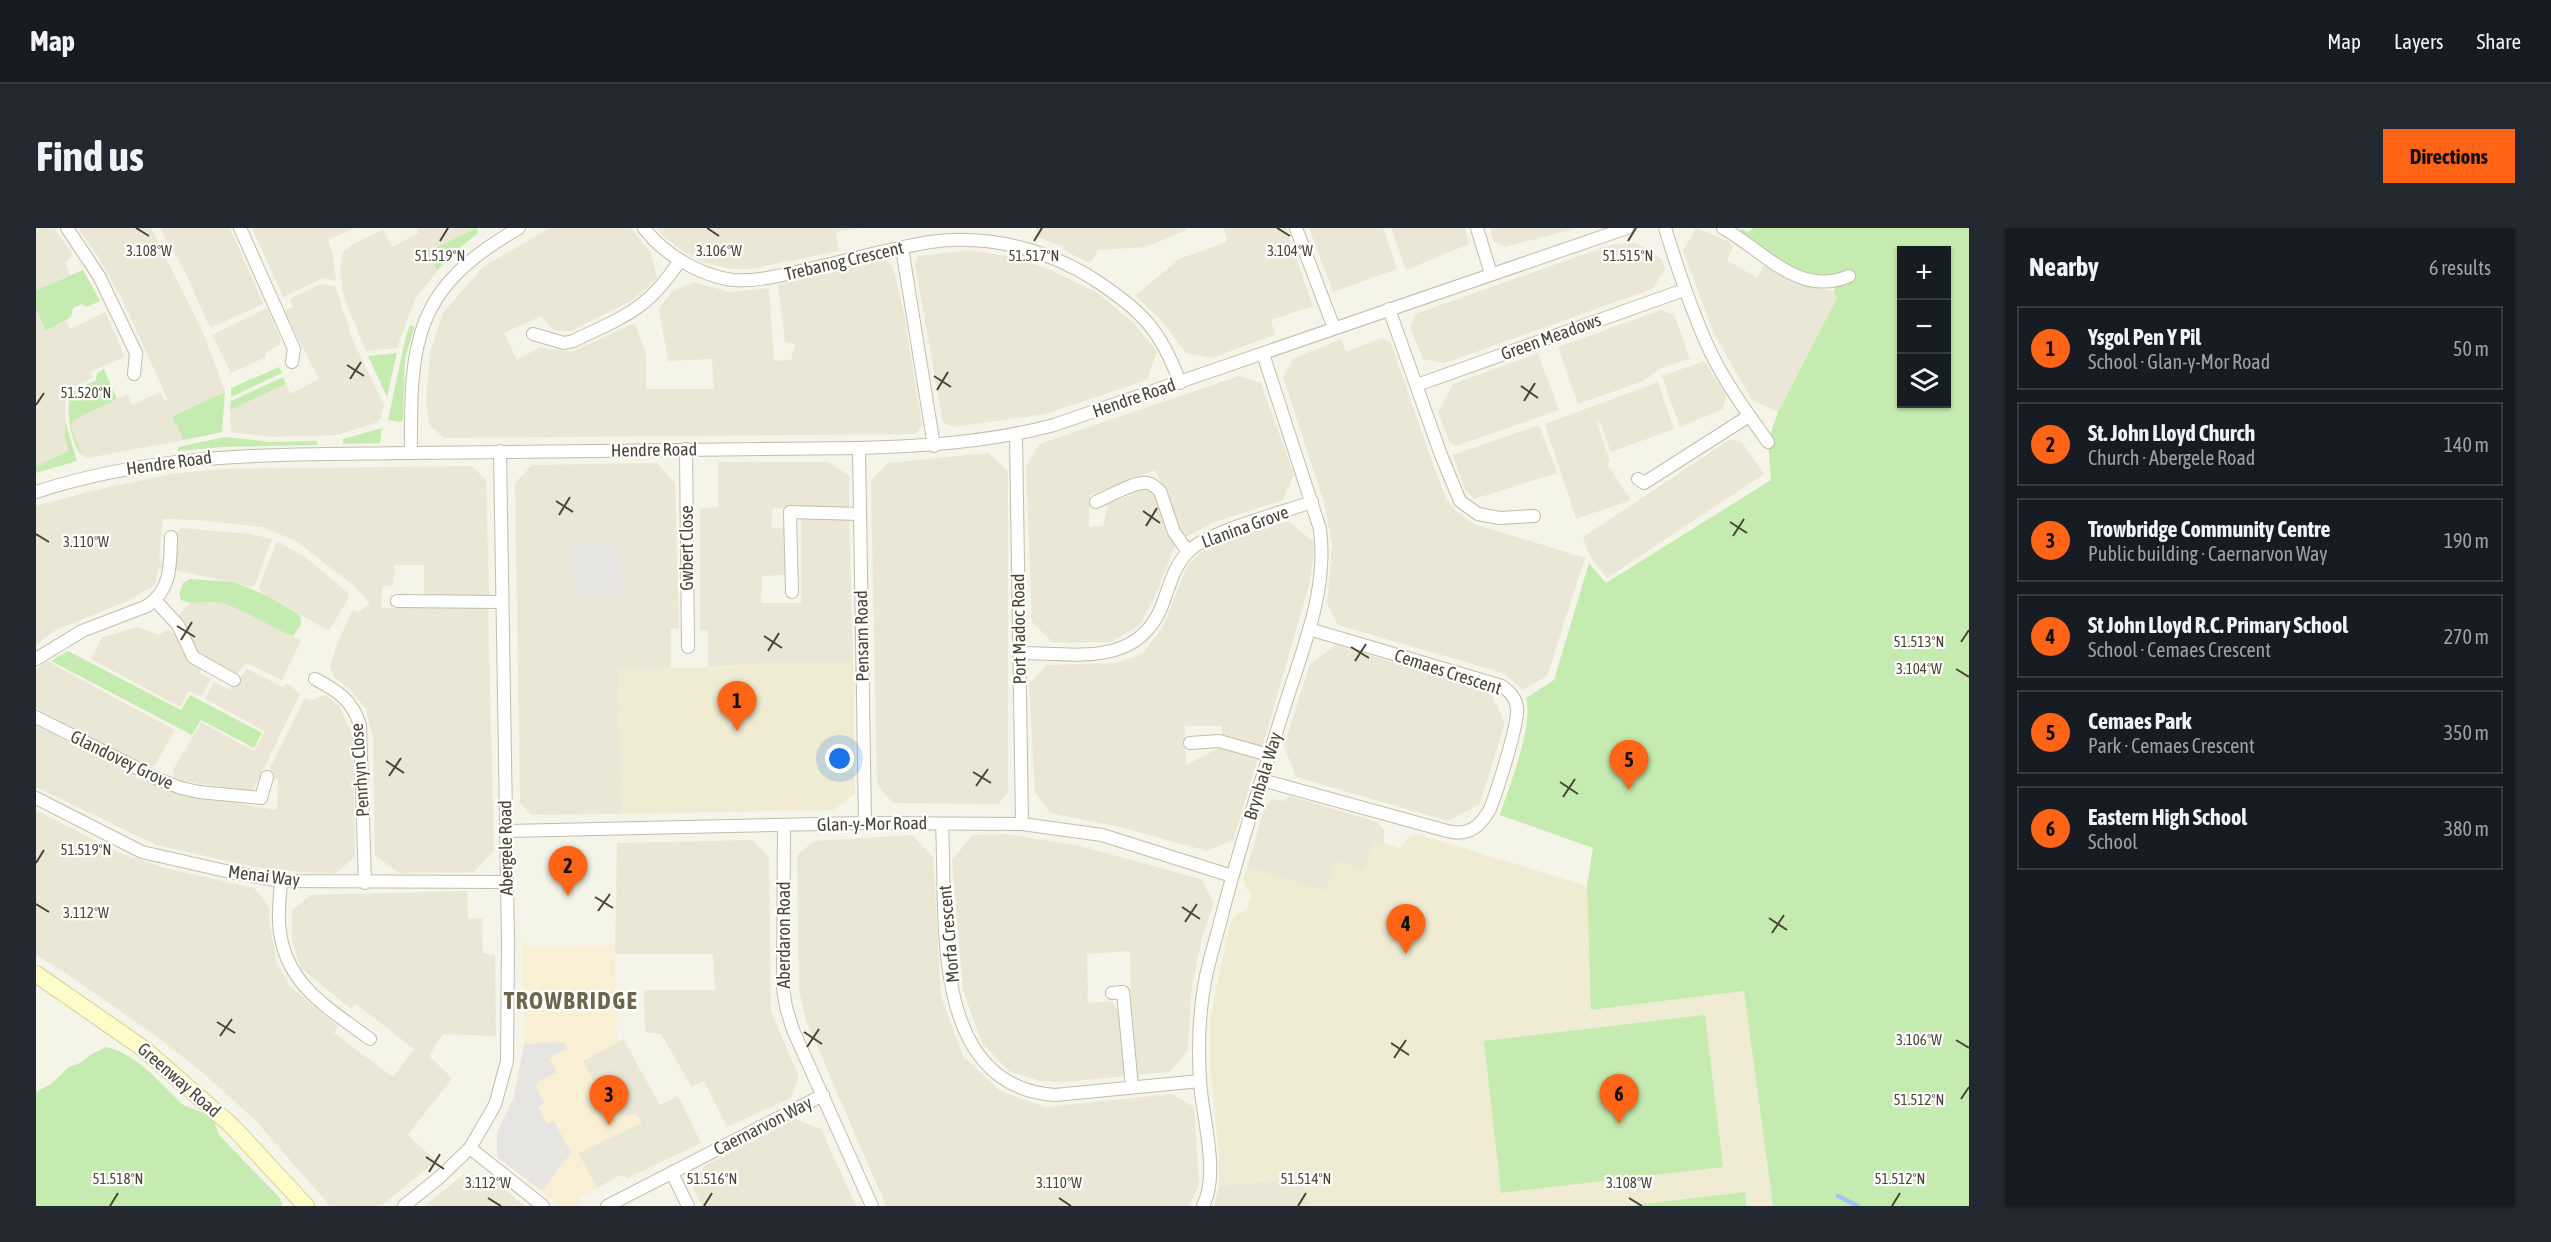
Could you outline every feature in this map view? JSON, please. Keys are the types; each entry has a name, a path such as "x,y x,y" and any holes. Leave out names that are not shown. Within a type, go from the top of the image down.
{"street":[{"path":"67,228 99,276 136,353 134,374"},
{"path":"240,228 294,349 292,362"},
{"path":"411,453 412,376 416,347 429,312 441,291 460,269 488,246 519,228"},
{"name":"Trebanog Crescent","path":"644,228 662,248 680,260 712,275 732,280 770,278 930,242 965,240 1036,251 1062,262 1115,293 1152,327 1163,342 1180,382"},
{"path":"1296,228 1334,328"},
{"path":"1477,228 1491,274"},
{"name":"Hendre Road","path":"36,492 80,478 203,458 500,451 934,446 1016,435 1054,425 1627,228"},
{"path":"1665,228 1684,290 1712,355 1749,416 1768,442"},
{"path":"1723,228 1766,259 1806,280 1827,284 1849,276"},
{"path":"902,248 934,446"},
{"path":"533,334 564,343 631,314 660,289 680,260"},
{"name":"Green Meadows","path":"1417,385 1684,290"},
{"path":"1389,309 1441,455 1460,501 1478,514 1500,518 1534,516"},
{"name":"Brynbala Way","path":"1203,1206 1208,1197 1210,1178 1200,1081 1200,1030 1205,981 1232,876 1309,629 1321,579 1323,551 1320,529 1312,502 1263,354"},
{"path":"1638,478 1644,483 1749,416"},
{"name":"Port Madoc Road","path":"1016,435 1022,824"},
{"name":"Pensarn Road","path":"860,448 865,823"},
{"name":"Gwbert Close","path":"686,449 688,647"},
{"name":"Abergele Road","path":"404,1206 441,1176 470,1148 495,1105 507,1061 507,882 500,451"},
{"path":"1096,502 1139,484 1148,483 1160,491 1174,532 1188,552"},
{"name":"Llanina Grove","path":"1020,653 1105,653 1132,644 1143,637 1153,623 1173,576 1188,552 1198,543 1312,502"},
{"path":"792,592 790,512 860,514"},
{"path":"36,659 82,631 147,606 155,600 167,584 171,537"},
{"path":"155,600 178,625 193,657 234,680"},
{"path":"397,601 502,602"},
{"name":"Cemaes Crescent","path":"1262,780 1447,831 1457,833 1468,831 1483,820 1489,811 1516,725 1515,700 1511,693 1502,686 1309,629"},
{"name":"Penrhyn Close","path":"315,679 343,694 357,714 360,726 365,883"},
{"name":"Glandovey Grove","path":"36,717 158,779 181,788 261,798 267,777"},
{"path":"1190,743 1219,741 1269,755"},
{"name":"Menai Way","path":"36,798 141,852 230,872 281,881 507,882"},
{"name":"Glan-y-Mor Road","path":"506,831 865,823 1022,824 1102,836 1232,876"},
{"name":"Morfa Crescent","path":"942,824 950,974 958,1014 973,1049 995,1073 1028,1091 1055,1095 1200,1081"},
{"name":"Aberdaron Road","path":"784,826 783,988 786,1007 872,1206"},
{"path":"281,881 280,932 293,974 320,1001 370,1039"},
{"name":"Greenway Road","path":"36,974 144,1048 232,1126 306,1206"},
{"path":"1112,993 1123,992 1132,1088"},
{"name":"Caernarvon Way","path":"607,1206 823,1095"},
{"path":"470,1148 543,1206"},
{"path":"672,1173 688,1206"}],"shaded area":[{"path":"54,228 73,255 65,263 70,275 36,290 36,230"},
{"path":"78,228 151,228 205,337 225,392 172,415 184,440 87,458 82,455 71,426 74,420 127,394 132,405 160,392 165,401 168,400 122,299 98,256"},
{"path":"160,228 230,228 263,304 210,328 185,272"},
{"path":"252,228 353,229 328,240 333,256 336,281 323,278 283,297"},
{"path":"417,228 477,228 429,250 437,271 415,299 397,348 366,351 344,297 340,271 343,252 353,244 383,230 392,247 419,233"},
{"path":"550,228 631,228 651,253 657,278 633,300 571,331 553,330 541,316 504,333 517,360 540,347 571,352 635,323 646,354 646,389 714,389 712,359 668,361 659,308 673,291 694,282 729,292 769,288 774,361 791,360 795,344 785,342 778,285 886,260 893,267 904,314 922,426 916,434 444,438 429,425 426,402 430,353 443,313 483,267"},
{"path":"657,228 861,228 836,232 839,251 750,269 732,269 705,263 684,252 663,236"},
{"path":"1036,228 1186,228 1187,230 1146,247 1098,250 1092,261 1088,262 1067,252 1062,246 1037,237"},
{"path":"1224,228 1286,228 1313,306 1271,320 1275,335 1211,358 1186,353 1162,321 1135,296 1179,259 1227,242"},
{"path":"1309,228 1383,228 1397,269 1333,292"},
{"path":"1391,228 1465,228 1469,244 1406,270"},
{"path":"1490,228 1578,228 1505,247 1493,240"},
{"path":"1696,228 1728,241 1733,247 1727,260 1757,278 1765,264 1794,282 1840,293 1778,412 1752,400 1715,336 1683,251"},
{"path":"1636,243 1662,259 1665,270 1652,289 1445,363 1423,359 1410,328 1415,314 1610,245"},
{"path":"970,250 1011,257 1046,268 1096,292 1134,323 1157,352 1147,380 1045,414 954,427 943,423 915,265 918,256"},
{"path":"320,284 335,286 354,343 384,405 381,418 375,423 337,435 272,437 231,432 230,410 286,384 290,394 319,379 284,311 293,307 290,299"},
{"path":"267,308 281,341 279,345 265,353 266,357 231,373 212,335"},
{"path":"36,310 46,331 66,321 70,329 105,312 124,354 123,358 90,372 93,378 65,391 65,438 70,451 36,466"},
{"path":"1661,310 1674,315 1690,359 1661,368 1643,381 1578,404 1558,347"},
{"path":"1382,338 1391,343 1435,470 1446,498 1456,511 1472,523 1585,558 1547,676 1523,690 1503,673 1338,625 1327,604 1332,545 1325,506 1283,377 1293,359 1341,339 1346,352"},
{"path":"1538,353 1559,410 1456,446 1450,443 1438,412 1453,384"},
{"path":"1704,361 1726,395 1723,409 1680,427 1662,376"},
{"path":"1239,376 1261,383 1294,475 1282,501 1214,522 1186,537 1181,535 1156,470 1090,495 1089,527 1103,526 1108,504 1142,490 1154,491 1176,544 1155,596 1140,625 1111,642 1053,643 1032,622 1026,467 1039,444"},
{"path":"1658,382 1674,429 1611,452 1599,421 1596,421 1610,460 1607,464 1631,500 1576,519 1545,424"},
{"path":"1539,425 1557,473 1474,499 1465,490 1453,455"},
{"path":"1729,440 1741,441 1764,474 1607,578 1589,555 1583,537"},
{"path":"988,453 1008,471 1008,793 998,804 893,803 877,785 871,480 888,463"},
{"path":"718,462 829,462 849,476 849,510 773,508 771,527 784,529 785,575 762,576 761,603 801,603 801,518 849,519 853,662 761,662 761,665 708,667 708,631 700,630 700,509 718,507"},
{"path":"657,463 675,483 679,629 671,628 671,669 618,669 622,814 531,815 520,803 515,483 532,465"},
{"path":"472,466 486,480 489,596 424,599 424,565 395,565 393,585 382,587 381,608 488,606 494,851 474,872 399,873 375,855 373,739 366,709 350,689 335,678 330,667 352,610 359,612 370,603 354,586 296,541 262,527 198,520 163,519 159,556 163,564 161,569 158,569 155,585 128,601 54,631 36,645 36,506 91,491 171,474 220,469"},
{"path":"1288,521 1315,543 1310,582 1262,748 1222,738 1222,726 1185,726 1186,765 1219,748 1258,759 1233,840 1207,851 1120,827 1050,813 1035,792 1029,684 1047,665 1117,663 1142,654 1163,627 1187,566 1206,548"},
{"path":"181,528 250,534 272,539 254,587 174,570 177,533"},
{"path":"277,541 305,557 347,592 349,597 329,631 260,591 259,587"},
{"path":"620,541 623,596 580,599 572,579 570,544"},
{"path":"202,590 301,640 282,680 246,663 237,675 196,651 187,629 177,617"},
{"path":"138,627 159,635 168,629 180,639 201,667 200,673 211,679 201,697 189,691 180,707 91,659 102,637"},
{"path":"1336,645 1490,692 1505,723 1480,804 1448,821 1296,777 1284,746 1310,664"},
{"path":"47,661 175,730 155,765 149,768 36,708 36,670"},
{"path":"761,662 853,662 855,793 834,810 622,814 618,669 736,667 736,665 761,665"},
{"path":"247,669 283,687 287,683 300,694 253,791 182,781 174,777 173,770 201,722 254,751 265,731 205,699 214,682 230,690"},
{"path":"326,695 340,707 353,737 355,857 336,873 254,867 156,845 36,787 36,725 137,778 180,794 277,810 278,779 270,777 271,766 305,698 311,700"},
{"path":"1290,796 1377,822 1384,830 1384,843 1375,841 1364,870 1325,892 1247,867 1265,806 1272,799 1284,801"},
{"path":"36,810 124,855 169,869 254,888 270,908 269,918 276,961 290,986 338,1026 334,1033 393,1077 414,1049 356,1004 351,1009 301,968 292,941 292,911 310,895 467,891 468,919 482,918 483,953 495,955 496,1036 443,1034 429,1056 452,1078 408,1135 436,1161 381,1206 330,1206 256,1121 202,1072 153,1034 36,955"},
{"path":"1004,834 1077,845 1201,879 1214,903 1202,937 1191,992 1188,1050 1170,1072 1136,1075 1130,951 1087,954 1088,1003 1112,1001 1119,1013 1127,1076 1064,1082 1040,1081 1009,1071 982,1043 963,990 952,860 973,835"},
{"path":"1417,834 1587,886 1592,1010 1744,991 1773,1206 1307,1206 1302,1177 1219,1186 1219,1153 1210,1070 1210,1018 1230,923 1236,914 1246,910 1252,894 1246,888 1243,879 1247,867 1325,892 1336,861 1364,870 1375,840 1400,848 1409,836"},
{"path":"912,835 933,857 941,996 963,1056 1000,1091 1045,1107 1172,1094 1194,1107 1199,1185 1189,1206 886,1206 805,1018 799,990 797,855 814,841"},
{"path":"752,840 769,857 771,1012 799,1077 791,1098 727,1127 704,1081 692,1087 661,1034 645,1032 644,990 715,990 713,954 615,954 617,843"},
{"path":"523,940 531,947 615,945 617,1043 583,1061 607,1107 619,1101 628,1117 636,1113 641,1123 578,1153 597,1188 580,1198 578,1206 560,1206 497,1157 497,1133 514,1097 524,1044"},
{"path":"623,1039 660,1105 678,1096 701,1143 628,1178 620,1175 597,1188 578,1153 641,1123 607,1107 583,1061"},
{"path":"564,1042 566,1049 549,1058 557,1072 538,1082 536,1087 544,1103 538,1107 547,1124 554,1121 571,1153 542,1191 497,1157 497,1133 514,1097 524,1044"},
{"path":"796,1119 821,1129 856,1206 702,1206 693,1188 704,1166"},
{"path":"463,1175 486,1175 525,1206 425,1206"},
{"path":"1302,1177 1307,1206 1214,1206 1219,1186"}],"green space":[{"path":"477,228 478,233 453,253 437,271 428,251"},
{"path":"1753,228 1969,228 1969,1206 1773,1206 1744,991 1591,1010 1587,886 1593,848 1500,815 1524,740 1528,710 1526,698 1554,680 1589,563 1606,583 1771,480 1768,442 1778,412 1837,298 1834,292 1835,287 1777,262 1739,231 1742,229 1748,232"},
{"path":"83,270 100,301 87,307 82,304 73,308 71,317 46,331 36,310 36,290"},
{"path":"410,325 414,327 405,359 403,419 401,422 388,420 405,340"},
{"path":"397,353 387,397 368,356"},
{"path":"279,367 282,373 231,397 231,388"},
{"path":"104,369 117,399 74,420 71,426 82,455 75,443 70,423 71,396 76,389 96,380 97,373"},
{"path":"283,377 286,384 230,410 231,401"},
{"path":"225,392 222,432 184,440 172,416"},
{"path":"65,421 77,461 36,473 36,466 69,451 65,438"},
{"path":"382,428 380,443 343,444 343,439"},
{"path":"225,437 271,442 317,441 317,445 223,447 178,451 178,447"},
{"path":"190,579 234,582 268,596 300,615 301,625 293,636 223,603 181,600 179,594 183,583"},
{"path":"68,651 181,710 190,695 262,733 254,748 201,720 192,735 51,661"},
{"path":"1705,1015 1723,1167 1501,1193 1484,1041"},
{"path":"106,1047 128,1056 182,1104 209,1117 215,1124 219,1135 280,1198 282,1206 36,1206 36,1092 51,1084 69,1067"},
{"path":"1745,1192 1746,1206 1628,1206"}],"waterway":[{"path":"1838,1196 1858,1206"}],"place":[{"name":"Ysgol Pen Y Pil","path":"737,731"},
{"name":"Cemaes Park","path":"1629,790"},
{"name":"St. John Lloyd Church","path":"568,896"},
{"name":"St John Lloyd R.C. Primary School","path":"1406,954"},
{"name":"Eastern High School","path":"1619,1124"},
{"name":"Trowbridge Community Centre","path":"609,1125"}],"district":[{"name":"TROWBRIDGE","path":"571,1001"}]}
